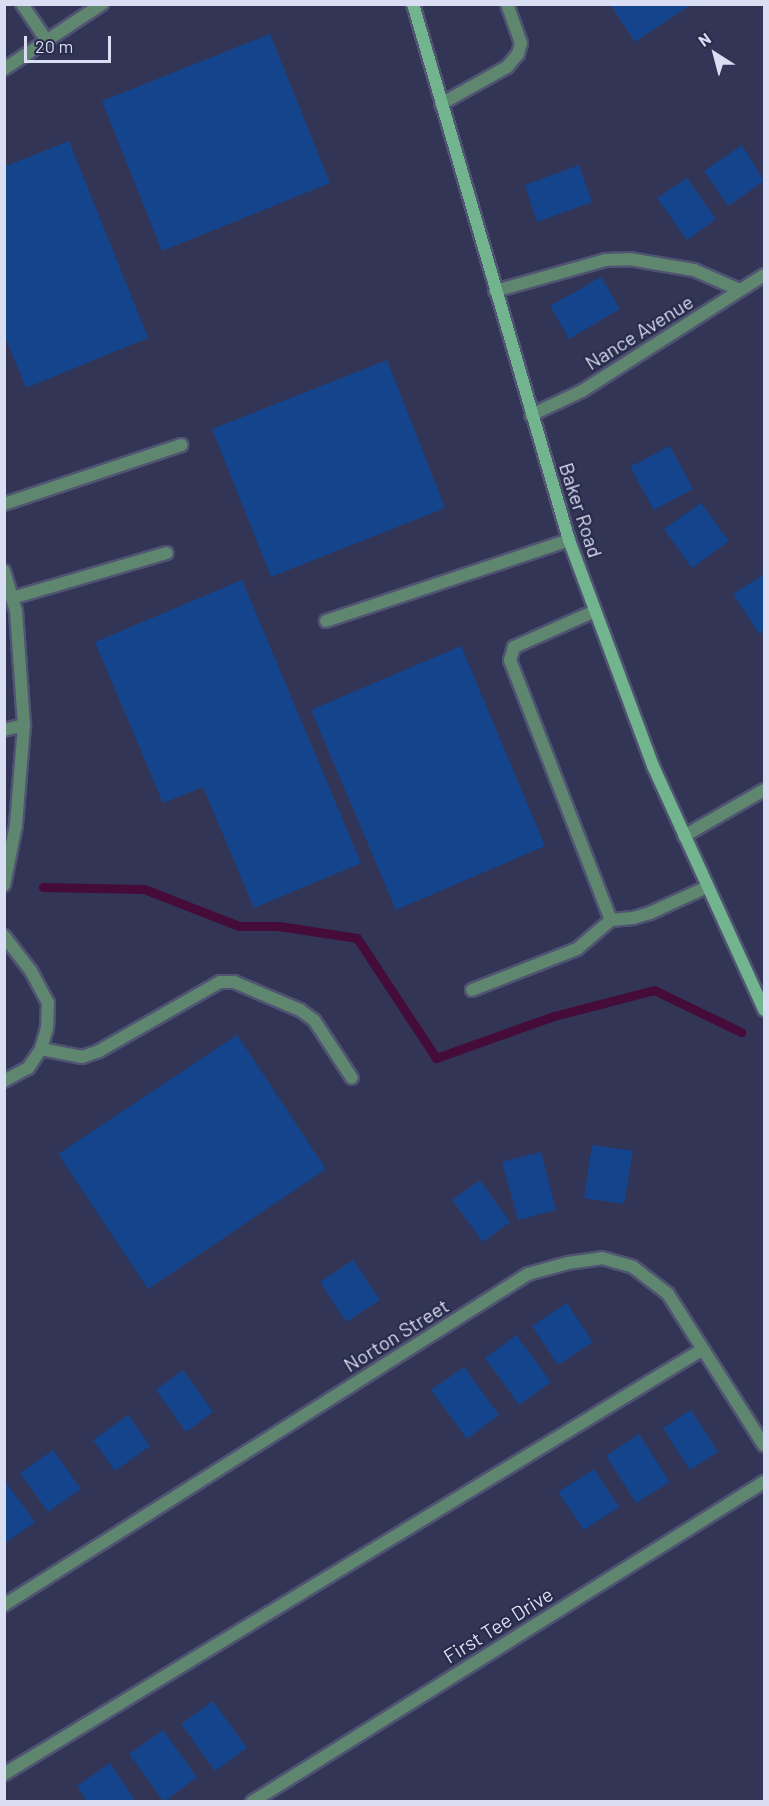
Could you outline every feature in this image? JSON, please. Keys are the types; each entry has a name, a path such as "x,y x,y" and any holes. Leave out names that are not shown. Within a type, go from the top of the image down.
{"street":[{"path":"22,4 47,41"},
{"path":"4,69 102,4"},
{"name":"Baker Road","path":"413,4 569,540 653,766 765,1010"},
{"path":"441,104 507,68 518,54 521,43 507,4"},
{"path":"495,291 605,260 629,259 694,270 740,290"},
{"name":"Nance Avenue","path":"531,415 582,391 765,275"},
{"path":"4,504 181,445"},
{"path":"326,621 569,540"},
{"path":"12,598 167,553"},
{"path":"4,571 16,611 24,725 16,825 4,885"},
{"path":"595,610 514,647 510,660 611,920"},
{"path":"4,730 24,725"},
{"path":"684,836 765,790"},
{"path":"472,990 577,949 611,920 633,918 650,913 707,887"},
{"path":"4,936 31,971 48,1004 46,1028 40,1049 28,1068 4,1082"},
{"path":"40,1049 82,1057 99,1051 220,982 234,982 300,1010 314,1020 352,1078"},
{"name":"Norton Street","path":"4,1605 528,1274 568,1263 602,1258 633,1267 668,1294 765,1445"},
{"path":"4,1774 703,1348"},
{"name":"First Tee Drive","path":"252,1802 765,1482"}],"building":[{"path":"610,4 692,4 635,42"},
{"path":"270,34 330,183 162,251 102,101"},
{"path":"69,141 148,338 26,388 4,334 4,167"},
{"path":"742,145 764,181 728,206 704,171"},
{"path":"579,165 592,202 537,222 525,185"},
{"path":"687,178 716,219 687,240 657,198"},
{"path":"601,277 620,309 569,339 550,306"},
{"path":"387,360 445,508 271,577 212,429"},
{"path":"670,446 693,489 654,510 630,467"},
{"path":"701,503 729,541 692,568 664,529"},
{"path":"764,574 764,630 759,634 733,594"},
{"path":"242,580 361,863 254,908 203,787 163,803 95,642"},
{"path":"461,646 545,846 396,910 311,710"},
{"path":"237,1035 326,1169 148,1289 58,1154"},
{"path":"592,1145 633,1151 624,1204 584,1198"},
{"path":"541,1152 556,1210 518,1220 502,1162"},
{"path":"480,1180 510,1222 483,1242 452,1200"},
{"path":"353,1260 380,1300 346,1322 320,1282"},
{"path":"567,1303 593,1342 558,1365 532,1326"},
{"path":"516,1335 551,1382 519,1405 485,1358"},
{"path":"464,1367 499,1415 467,1439 431,1390"},
{"path":"183,1370 213,1412 186,1432 156,1390"},
{"path":"691,1410 718,1452 690,1470 663,1428"},
{"path":"128,1415 150,1446 115,1471 93,1440"},
{"path":"639,1434 670,1482 636,1503 606,1456"},
{"path":"53,1450 81,1489 48,1512 20,1473"},
{"path":"594,1469 619,1507 584,1530 558,1492"},
{"path":"4,1480 35,1522 4,1544"},
{"path":"213,1701 247,1748 215,1771 181,1724"},
{"path":"163,1730 197,1777 164,1802 129,1754"},
{"path":"110,1763 136,1802 87,1802 77,1786"}],"waterway":[{"path":"43,887 144,889 239,926 279,926 357,938 436,1058 554,1016 654,990 741,1032"}]}
